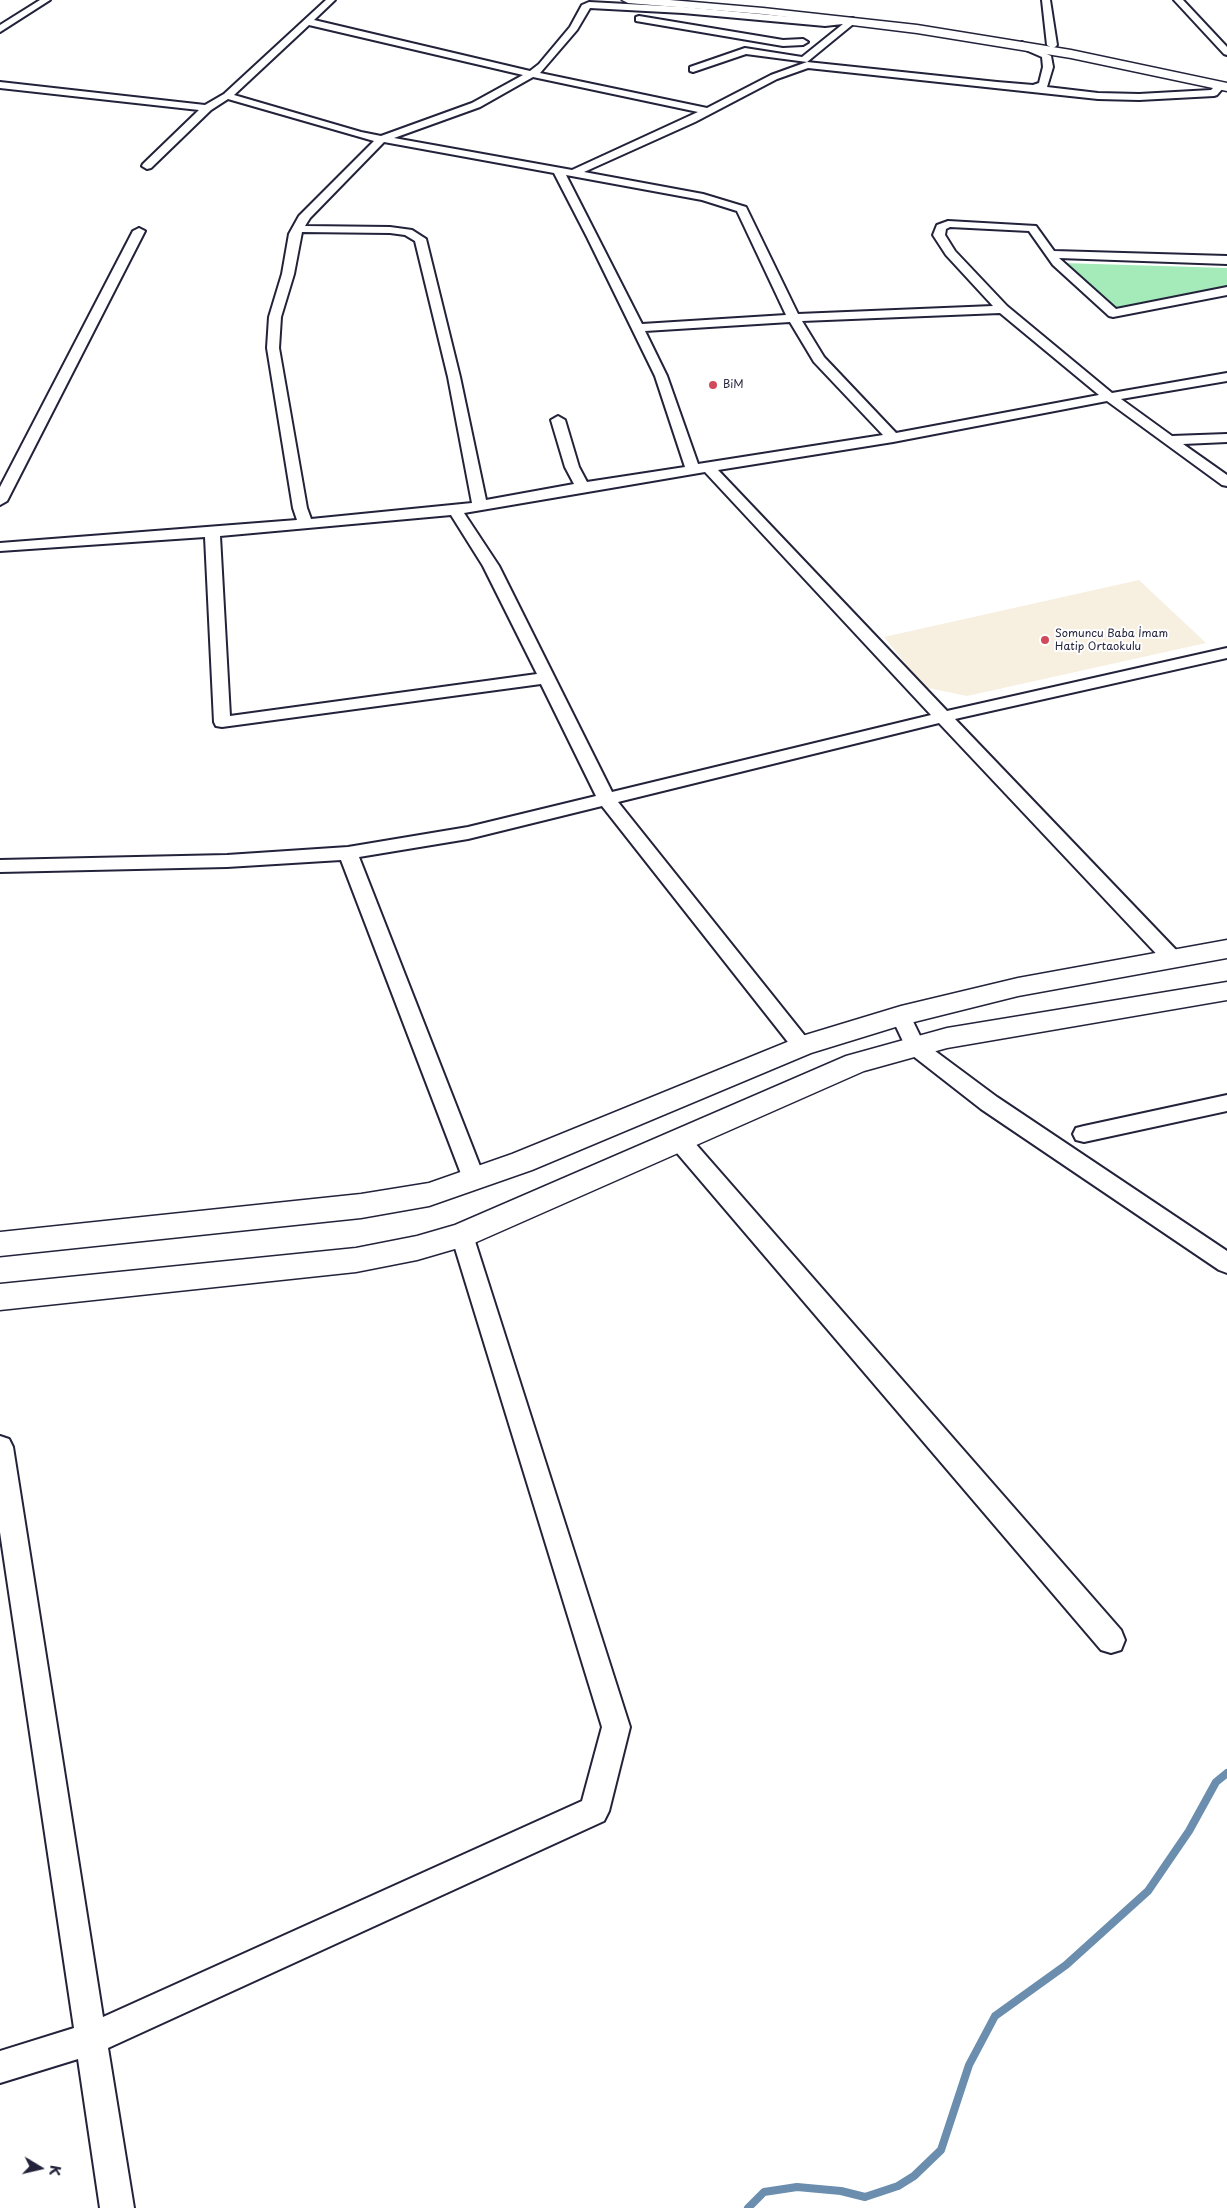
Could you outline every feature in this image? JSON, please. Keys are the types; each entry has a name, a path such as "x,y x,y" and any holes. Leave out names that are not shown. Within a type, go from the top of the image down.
{"main road":[{"path":"628,0 765,6 852,21 1022,45 1225,85"},
{"path":"698,0 930,26 1052,45 1225,85"},
{"path":"0,1244 360,1206 429,1194 522,1162 802,1046 901,1016 1018,986 1227,949"},
{"path":"0,1297 356,1260 417,1248 462,1235 856,1063 947,1038 1227,991"}],"street":[{"path":"0,29 46,0"},
{"path":"147,166 207,108 227,96 332,0"},
{"path":"1046,0 1052,45"},
{"path":"1178,0 1227,52"},
{"path":"305,522 296,489 273,348 275,317 288,274 295,234 305,216 382,139 476,105 532,74 542,66 586,15 589,5 606,4 825,23 852,21"},
{"path":"629,18 784,43 802,42"},
{"path":"693,69 745,51 804,60 852,21"},
{"path":"309,22 532,74 707,111"},
{"path":"1022,45 1046,56 1048,67 1043,85 1034,88"},
{"path":"572,174 691,120 774,77 807,65 1098,96 1139,97 1214,93 1225,85"},
{"path":"0,86 207,108"},
{"path":"227,96 340,130 558,172 703,197 742,209 794,318 819,358 845,389 893,438"},
{"path":"558,172 594,237 661,376 693,470"},
{"path":"1227,291 1113,313 1057,263 1032,228 964,224 948,224 941,227 940,235 950,254 1003,309 1109,397 1227,482"},
{"path":"298,229 390,230 408,232 420,238 452,368 480,506"},
{"path":"0,500 139,231"},
{"path":"1051,254 1227,260"},
{"path":"638,328 794,318 1003,309"},
{"path":"0,546 212,532 305,522 456,510 582,487 893,438 1109,397 1227,377"},
{"path":"558,420 572,467 582,487"},
{"path":"1168,440 1227,438"},
{"path":"709,468 942,717 1172,958"},
{"path":"456,510 490,566 607,800 802,1046"},
{"path":"212,532 222,722 547,678"},
{"path":"0,866 227,861 348,853 468,833 942,717 1227,653"},
{"path":"348,853 474,1179"},
{"path":"901,1016 916,1047 989,1103 1227,1263"},
{"path":"1084,1134 1227,1103"},
{"path":"679,1140 1111,1640"},
{"path":"0,2067 92,2039 594,1811 616,1727 462,1235"},
{"path":"0,1446 92,2039 116,2208"}],"shaded area":[{"name":"Somuncu Baba İmam Hatip Ortaokulu","path":"1139,580 1206,643 967,696 924,687 884,637"}],"green space":[{"path":"1062,263 1227,268 1227,291 1113,309"}],"waterway":[{"path":"748,2208 764,2192 797,2187 841,2191 865,2197 898,2186 914,2176 941,2150 969,2065 995,2016 1066,1965 1148,1891 1189,1831 1216,1782 1227,1773"}],"place":[{"name":"BiM","path":"713,385"},
{"name":"Somuncu Baba İmam Hatip Ortaokulu","path":"1045,640"}]}
